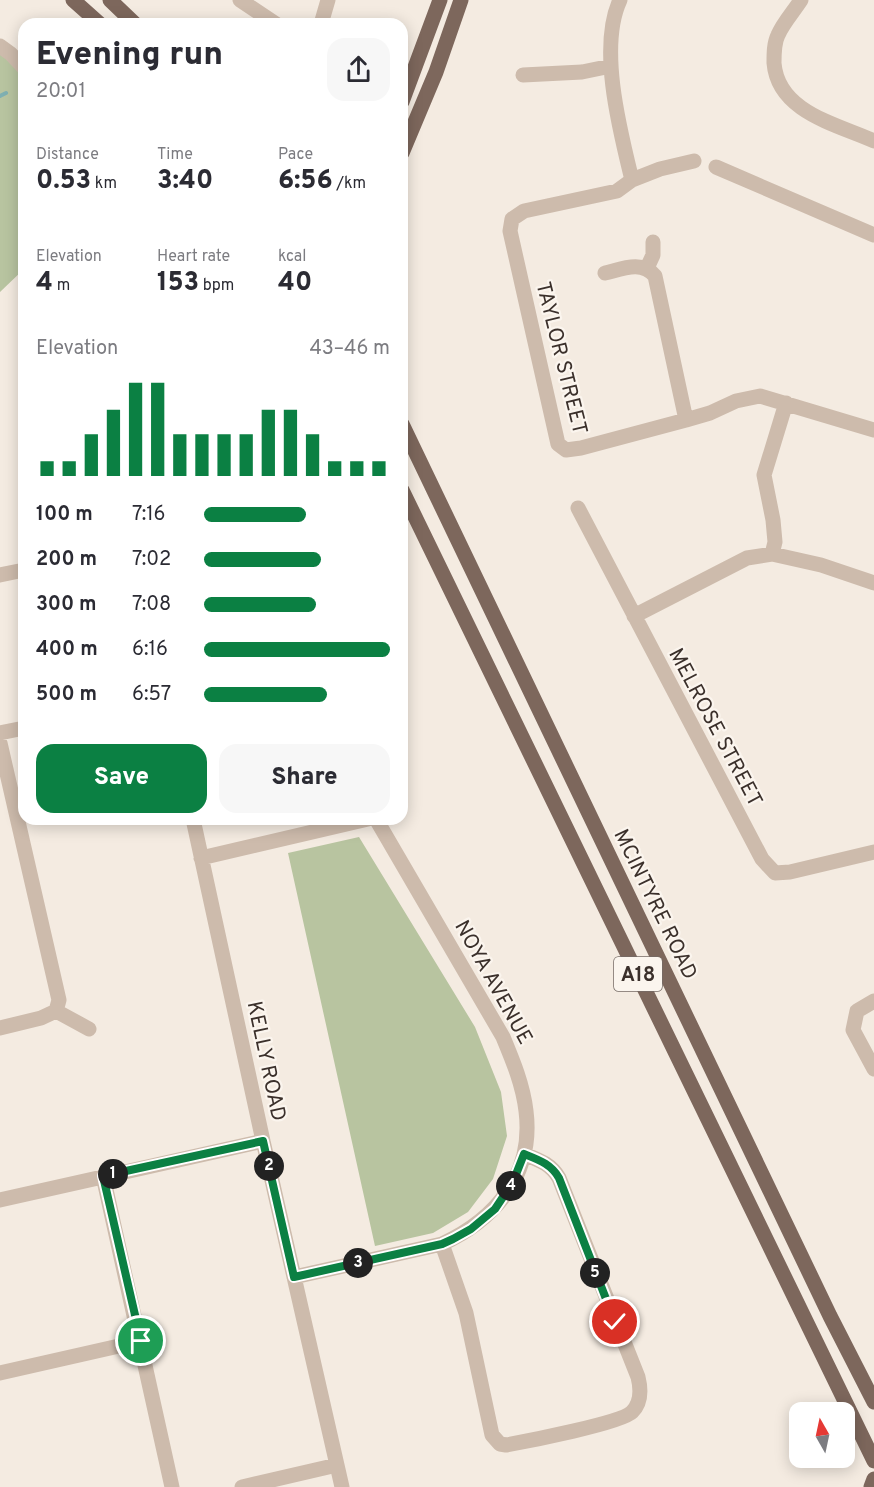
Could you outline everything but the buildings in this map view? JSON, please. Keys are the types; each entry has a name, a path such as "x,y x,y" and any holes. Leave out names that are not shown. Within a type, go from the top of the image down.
{"main road":[{"path":"74,0 94,18"},
{"path":"110,0 129,18"},
{"path":"408,86 440,0"},
{"path":"408,139 436,72 461,0"},
{"name":"MCINTYRE ROAD","path":"408,436 825,1305 874,1402"},
{"name":"A18","path":"408,502 873,1460"},
{"path":"872,1487 873,1460"}],"street":[{"path":"240,0 267,18"},
{"path":"323,18 328,0"},
{"path":"620,0 612,31 611,66 618,122 632,180"},
{"path":"801,0 777,35 773,52 778,83 791,102 808,113 874,141"},
{"path":"0,46 18,62"},
{"path":"523,75 582,72 611,66"},
{"name":"TAYLOR STREET","path":"694,161 660,169 632,180 617,191 524,211 512,219 510,231 558,444 566,450 581,448 686,420 710,413 736,401 760,396 874,430"},
{"path":"716,167 874,235"},
{"path":"647,268 653,255 653,242"},
{"path":"605,273 635,266 647,268 655,276 686,420"},
{"path":"772,554 775,542 773,520 764,475 786,403"},
{"name":"MELROSE STREET","path":"578,508 762,859 776,873 790,872 874,852"},
{"path":"634,616 747,558 772,554 821,565 874,583"},
{"path":"0,575 18,571"},
{"path":"0,733 18,729"},
{"path":"0,743 18,821"},
{"path":"0,1028 41,1018 56,1011 59,1000 19,825"},
{"name":"KELLY ROAD","path":"194,825 342,1487"},
{"path":"201,858 342,825"},
{"name":"NOYA AVENUE","path":"294,1277 442,1244 471,1229 495,1209 513,1182 524,1154 527,1124 524,1100 518,1074 503,1037 379,825"},
{"path":"874,1000 856,1011 854,1030 874,1069"},
{"path":"56,1011 89,1029"},
{"path":"0,1200 263,1141"},
{"path":"442,1244 465,1313 487,1404 490,1428 495,1441 500,1444 513,1444 614,1421 632,1413 639,1399 638,1377 559,1178 544,1163 524,1154"},
{"path":"103,1176 172,1487"},
{"path":"0,1373 141,1341"},
{"path":"242,1487 337,1465"}],"green space":[{"path":"0,46 18,66 18,275 0,292"},
{"path":"359,837 475,1027 501,1092 507,1136 493,1179 468,1212 433,1233 375,1246 288,853"}],"waterway":[{"path":"0,96 6,93"}],"route":[{"path":"141,1341 103,1176 263,1141 294,1277 442,1244 453,1239 471,1229 495,1209 513,1182 524,1154 538,1159 551,1167 559,1178 615,1322"}]}
